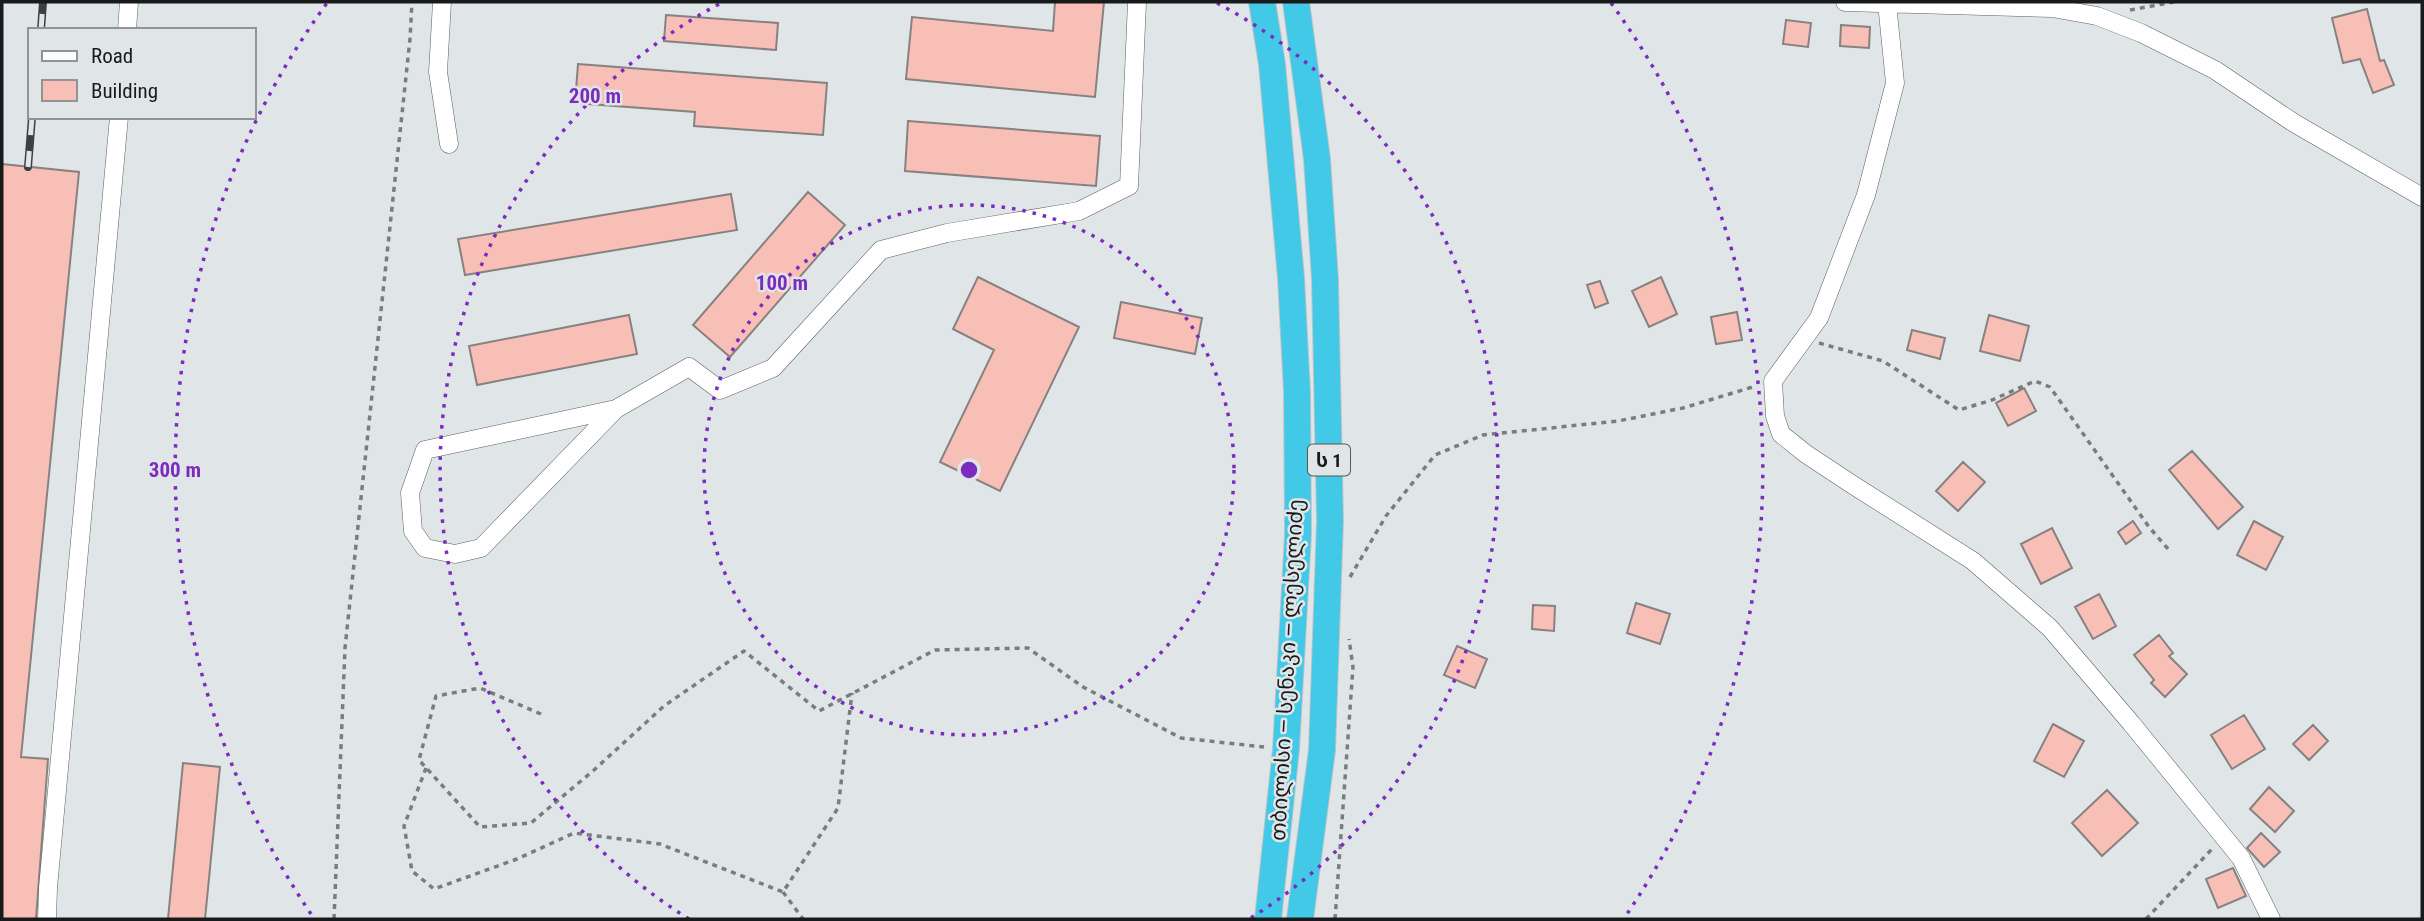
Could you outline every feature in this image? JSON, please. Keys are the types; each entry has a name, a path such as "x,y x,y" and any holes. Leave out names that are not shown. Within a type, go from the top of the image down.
{"highway":[{"name":"თბილისი — სენაკი — ლესელიძე","path":"1262,2 1272,64 1288,238 1297,392 1298,534 1286,749 1268,919"},
{"name":"თბილისი — სენაკი — ლესელიძე","path":"1296,2 1317,159 1325,279 1330,521 1322,750 1300,919"}],"street":[{"path":"127,28 129,2"},
{"path":"442,2 438,72 449,144"},
{"path":"616,409 425,450 410,493 413,531 425,548 456,554 481,548 616,409 689,367 720,390 773,368 881,250 947,233 1079,211 1129,186 1137,2"},
{"path":"1845,2 2052,8 2098,16 2141,33 2215,70 2294,123 2422,197"},
{"path":"1887,3 1895,83 1866,195 1819,318 1773,381 1775,416 1781,434 1806,454 1973,561 2050,628 2241,858 2270,919"},
{"path":"47,919 119,119"}],"path":[{"path":"334,919 345,648 412,2"},
{"path":"2098,16 2174,2"},
{"path":"1804,339 1883,361 1959,410 1992,400 2035,381 2050,387 2149,527 2169,550"},
{"path":"1349,579 1386,516 1435,455 1483,435 1618,421 1683,408 1773,381"},
{"path":"541,715 480,688 436,696 419,760 480,827 531,823 664,706 744,651 819,710 935,650 1028,648 1083,687 1181,738 1286,749"},
{"path":"783,892 838,808 852,693"},
{"path":"426,768 404,825 412,871 434,889 517,859 574,833 660,844 783,892 803,919"},
{"path":"2146,919 2225,837"}],"building":[{"path":"1055,2 1104,2 1095,97 906,79 912,17 1053,31"},
{"path":"2367,9 2380,61 2384,60 2394,85 2373,93 2360,59 2343,63 2332,18"},
{"path":"666,15 778,23 776,50 664,41"},
{"path":"1786,20 1811,23 1808,47 1783,44"},
{"path":"1841,25 1870,27 1869,48 1840,46"},
{"path":"578,64 827,83 823,135 694,126 695,112 575,103"},
{"path":"908,121 1100,136 1096,186 905,171"},
{"path":"2,164 79,172 21,757 48,759 36,919 2,919"},
{"path":"808,192 845,225 730,357 693,325"},
{"path":"731,194 737,230 465,275 458,239"},
{"path":"978,277 1079,327 1000,491 940,462 994,350 953,329"},
{"path":"1661,277 1677,314 1649,327 1632,291"},
{"path":"1600,281 1608,303 1595,308 1587,285"},
{"path":"1121,302 1202,318 1195,354 1114,338"},
{"path":"1737,312 1742,340 1716,344 1711,317"},
{"path":"629,315 637,354 477,385 469,346"},
{"path":"1989,315 2029,326 2020,361 1980,351"},
{"path":"1912,330 1945,338 1940,359 1907,350"},
{"path":"2024,388 2036,411 2008,426 1996,403"},
{"path":"2192,451 2243,507 2218,529 2169,470"},
{"path":"1963,462 1985,482 1958,511 1936,491"},
{"path":"2133,521 2141,533 2126,544 2118,532"},
{"path":"2254,521 2283,537 2266,570 2237,555"},
{"path":"2052,528 2072,568 2041,584 2021,544"},
{"path":"2099,594 2116,626 2093,639 2075,607"},
{"path":"1636,603 1670,614 1660,644 1627,633"},
{"path":"1533,605 1555,606 1554,631 1532,629"},
{"path":"2159,635 2173,653 2169,656 2187,674 2165,697 2151,683 2154,680 2134,655"},
{"path":"1457,646 1487,659 1475,688 1444,675"},
{"path":"2244,715 2265,749 2232,769 2211,735"},
{"path":"2053,724 2084,741 2064,777 2034,761"},
{"path":"2313,725 2328,741 2309,760 2293,744"},
{"path":"183,763 220,767 205,919 168,919"},
{"path":"2269,787 2294,811 2275,832 2250,809"},
{"path":"2107,790 2138,823 2102,856 2072,823"},
{"path":"2261,833 2280,852 2264,867 2247,848"},
{"path":"2233,868 2246,896 2218,908 2206,879"}],"railway":[{"path":"41,28 43,2"},
{"path":"28,167 32,119"}]}
